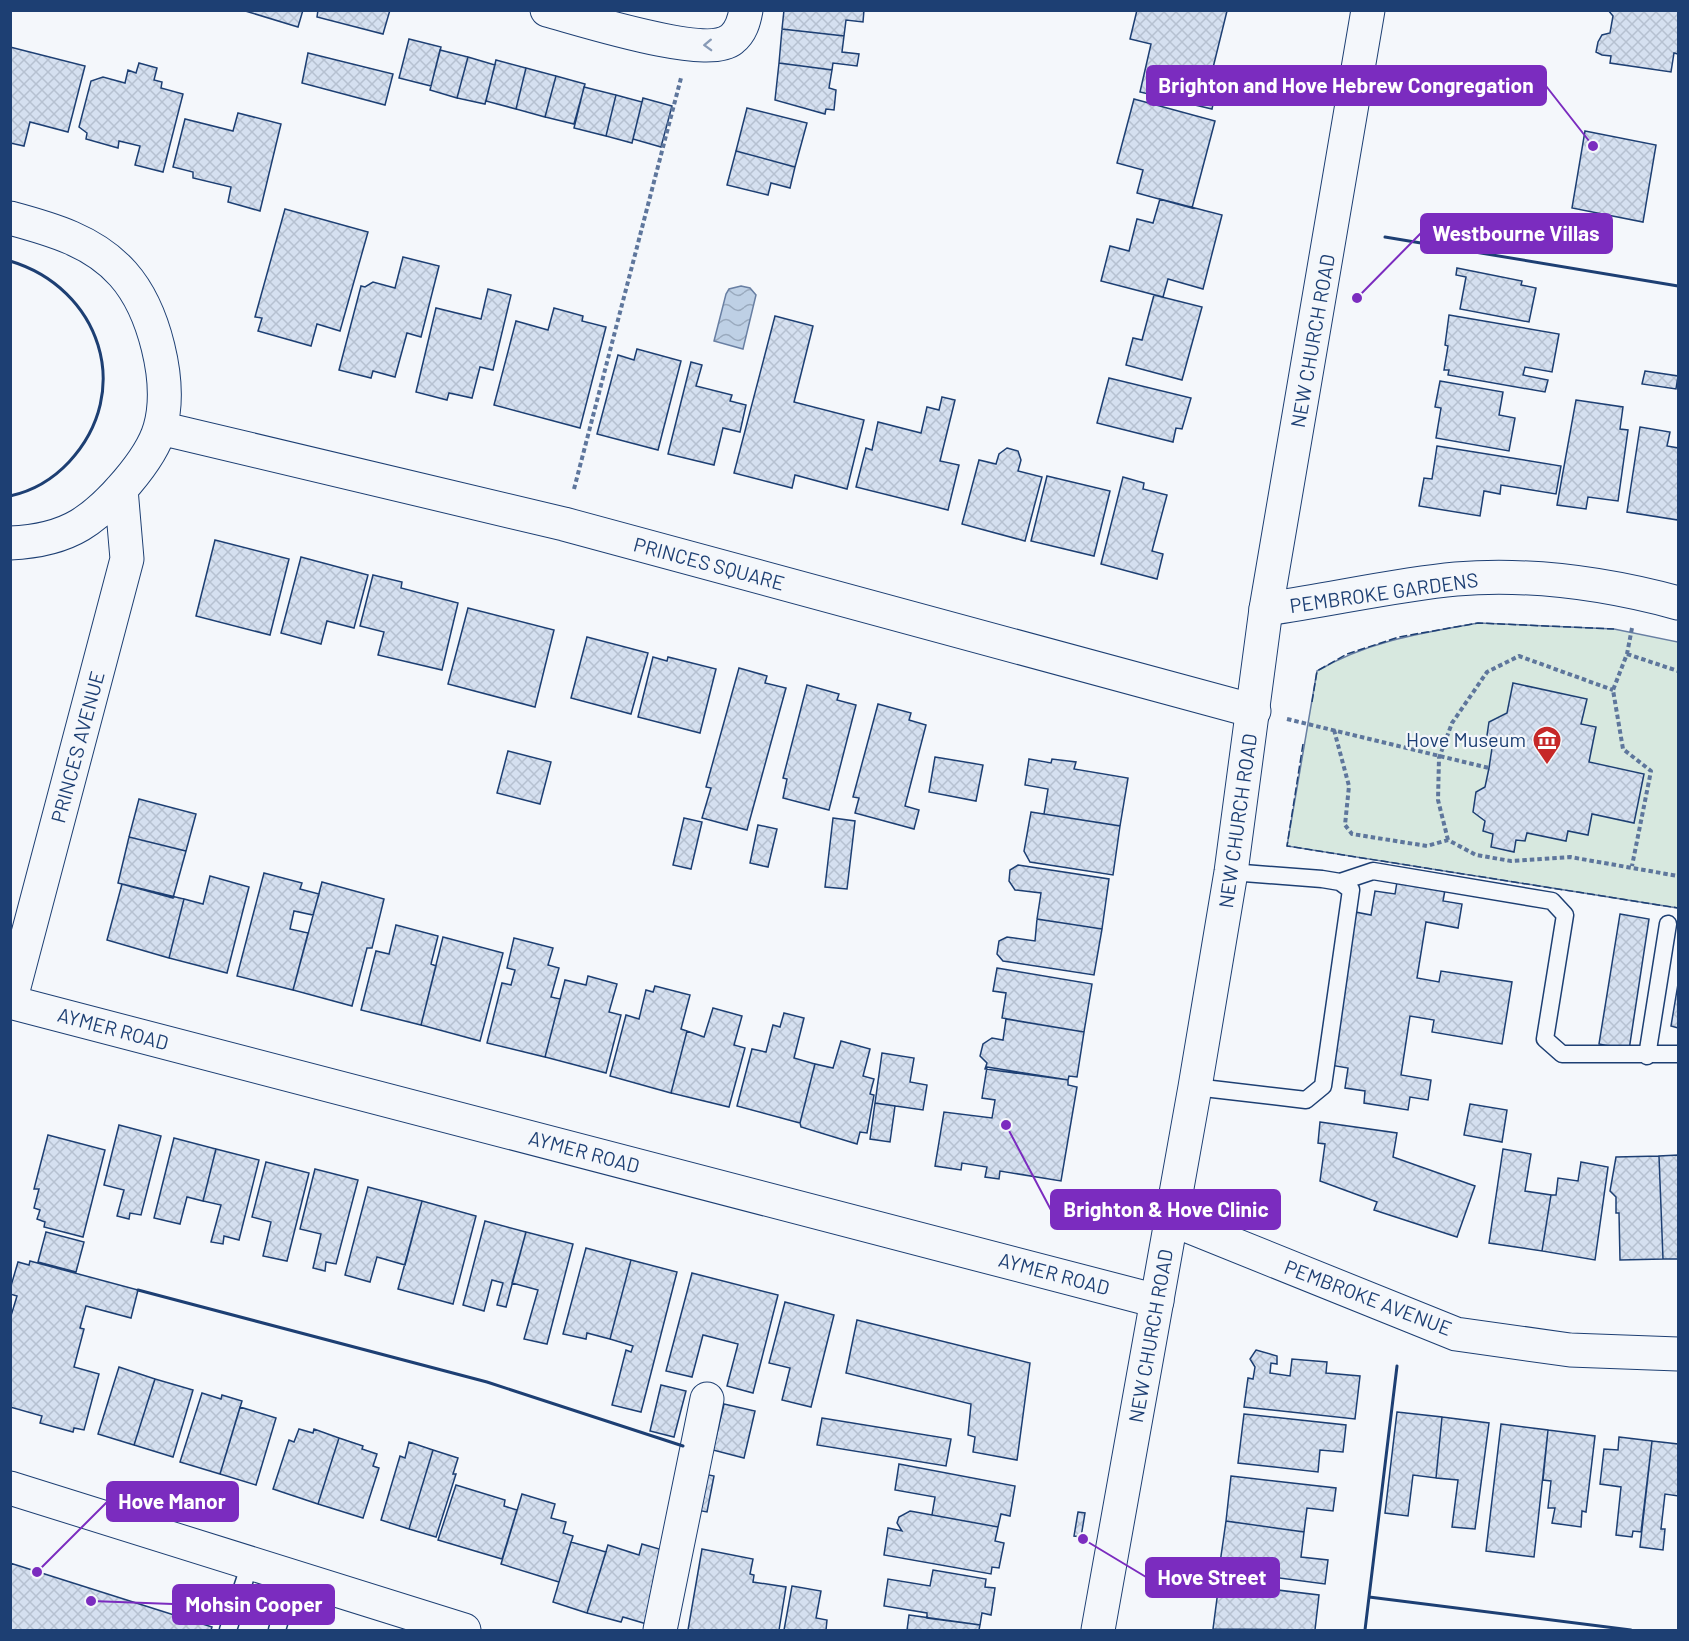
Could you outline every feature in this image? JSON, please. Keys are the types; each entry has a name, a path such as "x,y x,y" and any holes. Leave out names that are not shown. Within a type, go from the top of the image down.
{"street":[{"path":"547,10 687,45 717,45 733,39 742,27 746,10"},
{"name":"NEW CHURCH ROAD","path":"1098,1630 1173,1220 1231,872 1266,609 1368,10"},
{"path":"10,218 59,231 97,252 123,274 147,310 161,358 160,428 144,464 121,489 80,525 36,542 10,543"},
{"name":"PRINCES SQUARE","path":"160,428 564,524 1254,711"},
{"name":"PRINCES AVENUE","path":"10,1002 127,559 121,489"},
{"name":"PEMBROKE GARDENS","path":"1266,609 1457,579 1544,580 1638,592 1678,603"},
{"name":"AYMER ROAD","path":"10,1002 1157,1301"},
{"name":"PEMBROKE AVENUE","path":"1173,1220 1456,1334 1570,1350 1678,1354"},
{"path":"660,1630 707,1399"},
{"path":"10,1488 464,1630"}],"lane":[{"path":"1231,872 1340,882 1373,871 1552,901 1565,915 1545,1039 1562,1054 1647,1056 1678,1054"},
{"path":"1195,1087 1306,1100 1323,1086 1350,912 1351,890 1340,882"},
{"path":"1647,1056 1668,924"},
{"path":"228,1630 250,1564"},
{"path":"277,1630 293,1577"}],"path":[{"path":"564,524 681,80 687,45"},
{"path":"1632,866 1651,771 1623,748 1613,690 1627,654 1678,671"},
{"path":"1448,840 1438,800 1439,758 1452,723 1487,672 1519,656 1613,690"},
{"path":"1254,711 1439,758 1489,768"},
{"path":"1334,730 1349,786 1345,825 1352,834 1427,846 1448,840 1476,855 1510,861 1570,856 1678,876"}],"shaded area":[{"path":"1478,623 1614,629 1678,642 1678,908 1287,846 1317,671 1375,645"}],"water":[{"path":"741,286 750,288 756,295 743,349 714,341 726,294 729,289"}],"building":[{"path":"242,10 303,10 298,27"},
{"path":"318,10 390,10 383,34 317,17"},
{"path":"784,10 864,10 863,22 846,20 844,36 782,29"},
{"path":"1137,10 1227,11 1209,84 1217,86 1212,109 1140,92 1151,44 1130,39"},
{"path":"1608,10 1678,10 1678,54 1674,53 1671,72 1610,63 1611,56 1596,52 1602,35 1610,33 1613,16"},
{"path":"782,29 844,36 842,52 859,54 857,66 833,63 832,70 779,63"},
{"path":"409,39 441,47 431,86 399,78"},
{"path":"10,47 85,66 68,132 30,122 24,146 10,143"},
{"path":"440,50 468,57 457,98 430,90"},
{"path":"308,53 393,74 385,105 302,83"},
{"path":"468,57 495,65 485,104 457,98"},
{"path":"496,60 526,68 516,109 486,101"},
{"path":"139,63 157,68 154,80 162,82 161,88 183,94 163,172 135,165 140,146 119,141 118,148 86,139 87,133 79,127 91,81 103,77 125,83 128,70 136,73"},
{"path":"779,63 832,70 829,88 836,90 834,110 826,109 825,114 775,100"},
{"path":"526,68 556,76 545,117 516,109"},
{"path":"556,76 585,84 574,124 545,117"},
{"path":"584,87 616,95 606,136 574,128"},
{"path":"616,95 642,102 632,143 606,136"},
{"path":"643,98 672,106 661,147 633,139"},
{"path":"1134,99 1215,121 1192,208 1137,193 1143,170 1117,163"},
{"path":"747,108 807,123 795,167 736,151"},
{"path":"238,113 281,124 260,211 228,202 231,187 193,178 193,172 173,167 185,119 233,131"},
{"path":"1585,131 1656,145 1643,222 1572,208"},
{"path":"736,151 795,167 790,188 771,183 768,195 727,185"},
{"path":"1160,199 1222,215 1203,289 1168,279 1163,297 1101,281 1110,246 1129,251 1137,219 1153,223"},
{"path":"285,209 368,232 340,331 317,324 311,346 258,331 262,318 255,317"},
{"path":"403,257 439,266 421,337 407,333 395,377 373,371 371,378 339,370 361,286 365,287 373,282 395,288"},
{"path":"1457,268 1522,281 1521,285 1536,288 1529,322 1460,309 1466,277 1456,275"},
{"path":"488,289 511,295 493,370 480,367 472,398 449,393 447,400 416,392 436,308 481,319"},
{"path":"1154,295 1202,307 1182,380 1126,365 1133,338 1142,340"},
{"path":"554,308 583,316 582,321 606,327 580,428 494,405 516,321 548,330"},
{"path":"1449,315 1559,334 1552,372 1525,367 1523,375 1548,380 1545,392 1448,375 1449,370 1444,370 1448,346 1445,345"},
{"path":"775,316 813,326 794,402 864,420 847,489 795,475 792,488 734,473"},
{"path":"637,349 681,361 658,450 597,434 618,355 634,360"},
{"path":"691,362 702,365 696,386 732,395 730,401 746,405 740,432 723,428 714,465 668,454"},
{"path":"1645,371 1678,376 1676,389 1642,384"},
{"path":"1109,378 1191,398 1182,429 1176,428 1173,442 1097,423"},
{"path":"1440,381 1503,392 1499,415 1515,418 1509,451 1436,438 1441,408 1435,407"},
{"path":"942,397 955,400 940,461 959,465 948,510 856,487 866,448 872,450 878,422 921,433 927,407 939,410"},
{"path":"1576,400 1623,407 1620,429 1628,430 1618,501 1588,497 1586,509 1557,505"},
{"path":"1640,427 1670,432 1667,446 1678,448 1678,520 1627,512"},
{"path":"1437,446 1561,466 1556,494 1501,485 1500,494 1484,491 1480,516 1419,506 1424,478 1432,479"},
{"path":"1007,448 1018,451 1021,460 1018,471 1042,477 1025,541 962,524 979,460 996,464 999,454"},
{"path":"1047,476 1110,491 1094,556 1031,541"},
{"path":"1123,477 1144,483 1143,489 1167,495 1152,551 1163,554 1157,579 1101,564"},
{"path":"215,540 289,559 270,635 196,616"},
{"path":"301,557 368,575 354,628 327,621 321,644 281,633"},
{"path":"373,575 402,582 401,588 458,603 442,670 378,655 384,632 360,626"},
{"path":"468,608 554,630 535,707 448,684"},
{"path":"587,637 648,653 631,714 571,698"},
{"path":"653,657 667,661 668,657 716,669 700,733 638,717"},
{"path":"739,668 767,676 765,683 786,688 747,830 702,818 711,788 706,787"},
{"name":"Hove Museum","path":"1513,683 1587,699 1581,724 1596,727 1589,762 1644,774 1634,823 1592,814 1588,835 1568,831 1566,841 1527,833 1525,841 1516,840 1514,852 1491,847 1493,834 1483,831 1485,821 1473,812 1476,792 1485,787 1489,768 1492,748 1486,742 1489,722 1507,713"},
{"path":"807,685 839,694 837,700 856,705 829,810 783,798 787,779 783,778"},
{"path":"878,704 911,713 909,720 926,725 905,806 919,810 914,829 855,813 859,798 853,797"},
{"path":"508,751 551,762 540,804 497,793"},
{"path":"935,757 983,765 976,801 929,792"},
{"path":"1029,759 1051,763 1052,759 1076,762 1074,769 1128,778 1120,826 1044,814 1048,789 1025,785"},
{"path":"139,799 196,814 186,851 129,837"},
{"path":"1031,812 1120,826 1113,875 1030,862 1024,851"},
{"path":"684,818 702,822 691,869 673,865"},
{"path":"833,818 855,821 847,889 825,887"},
{"path":"758,825 777,829 768,867 750,863"},
{"path":"129,837 186,851 173,898 118,883"},
{"path":"1018,865 1109,879 1102,929 1037,919 1041,893 1015,890 1009,881 1010,870"},
{"path":"264,873 302,883 300,889 319,894 313,915 294,911 290,929 308,933 293,990 237,976"},
{"path":"210,876 249,887 227,973 169,958 184,899 203,904"},
{"path":"322,882 384,899 372,948 367,948 352,1006 293,990"},
{"path":"1397,882 1445,890 1443,901 1462,904 1458,928 1426,922 1417,978 1439,982 1441,971 1512,982 1502,1044 1432,1032 1434,1020 1410,1016 1401,1075 1431,1080 1428,1100 1410,1097 1408,1110 1364,1103 1365,1091 1345,1088 1348,1068 1330,1065 1355,912 1371,915 1375,891 1395,894"},
{"path":"122,884 184,899 169,958 107,940"},
{"path":"1620,914 1649,919 1629,1050 1599,1044"},
{"path":"1037,919 1102,929 1094,975 1003,961 997,954 999,941 1007,937 1035,941"},
{"path":"396,925 438,936 431,964 436,966 421,1025 361,1010 376,951 389,954"},
{"path":"443,937 503,953 480,1041 421,1025"},
{"path":"514,938 553,948 548,965 559,968 551,997 560,999 545,1057 487,1043 502,983 511,985 515,970 507,968"},
{"path":"997,968 1092,984 1084,1032 1002,1018 1006,993 993,991"},
{"path":"588,976 617,984 609,1012 621,1015 606,1073 545,1057 565,980 586,985"},
{"path":"1678,984 1678,1028 1671,1026"},
{"path":"655,986 690,995 681,1029 687,1031 671,1093 610,1076 626,1015 639,1019 646,990 653,992"},
{"path":"713,1008 742,1016 734,1045 745,1048 729,1107 671,1093 687,1031 704,1037"},
{"path":"784,1013 804,1018 794,1058 815,1064 800,1123 737,1106 752,1049 766,1052 773,1025 780,1027"},
{"path":"1006,1019 1084,1032 1077,1077 1069,1076 1068,1080 985,1069 987,1063 980,1056 983,1044 992,1038 1003,1040"},
{"path":"841,1041 870,1049 863,1076 874,1079 870,1094 874,1095 867,1133 860,1132 857,1144 801,1127 800,1123 815,1064 833,1068"},
{"path":"882,1053 914,1058 910,1082 927,1085 923,1110 875,1103"},
{"path":"987,1067 1068,1080 1068,1085 1077,1087 1061,1181 1000,1171 999,1179 985,1177 987,1167 962,1163 961,1170 935,1166 944,1112 992,1118 995,1100 982,1098"},
{"path":"875,1103 895,1106 890,1142 870,1139"},
{"path":"1470,1104 1507,1110 1502,1142 1464,1135"},
{"path":"1320,1122 1397,1133 1393,1157 1475,1186 1457,1237 1374,1210 1377,1202 1320,1181 1325,1144 1318,1143"},
{"path":"119,1125 161,1136 141,1215 130,1213 129,1219 117,1216 124,1190 104,1185"},
{"path":"48,1135 105,1150 83,1237 44,1227 45,1222 37,1219 40,1210 34,1208 39,1189 34,1189"},
{"path":"174,1138 216,1149 203,1201 187,1197 180,1224 154,1218"},
{"path":"216,1149 259,1160 239,1240 224,1236 223,1244 211,1242 221,1205 203,1201"},
{"path":"1503,1149 1531,1154 1525,1191 1551,1195 1542,1251 1489,1243"},
{"path":"1678,1155 1678,1259 1663,1259 1659,1156"},
{"path":"1659,1156 1663,1259 1620,1260 1619,1213 1616,1213 1616,1197 1610,1191 1616,1157"},
{"path":"266,1162 309,1173 287,1261 263,1256 271,1222 252,1217"},
{"path":"1581,1162 1608,1167 1595,1260 1542,1251 1551,1195 1556,1195 1558,1178 1578,1181"},
{"path":"315,1169 358,1180 336,1264 326,1262 325,1271 313,1268 321,1234 300,1229"},
{"path":"368,1187 422,1201 405,1265 377,1257 370,1282 345,1275"},
{"path":"422,1201 476,1216 453,1304 398,1289"},
{"path":"485,1221 526,1232 506,1307 497,1305 503,1283 492,1280 484,1311 463,1305"},
{"path":"46,1232 84,1242 76,1272 38,1262"},
{"path":"526,1232 573,1244 547,1344 524,1339 538,1290 512,1283"},
{"path":"586,1248 631,1260 610,1339 587,1333 586,1339 563,1334"},
{"path":"631,1260 677,1272 641,1412 612,1405 626,1350 631,1352 633,1346 610,1339"},
{"path":"30,1261 138,1290 131,1318 86,1306 80,1328 84,1329 74,1367 99,1374 84,1430 74,1428 73,1432 40,1423 42,1416 10,1407 10,1319 17,1296 10,1294 10,1289 18,1262 29,1265"},
{"path":"692,1273 778,1295 753,1393 727,1386 738,1344 703,1335 692,1377 666,1371"},
{"path":"785,1302 834,1315 811,1407 782,1400 790,1368 769,1363"},
{"path":"857,1320 1030,1363 1017,1460 973,1452 975,1437 968,1435 971,1404 846,1373"},
{"path":"1256,1350 1277,1356 1277,1364 1271,1363 1270,1373 1290,1376 1292,1359 1327,1362 1326,1373 1360,1376 1355,1419 1244,1407 1248,1378 1253,1379 1255,1367 1250,1359"},
{"path":"119,1367 155,1379 134,1445 98,1434"},
{"path":"155,1379 193,1390 173,1457 134,1445"},
{"path":"661,1385 686,1391 674,1437 650,1431"},
{"path":"202,1393 221,1399 222,1395 242,1401 220,1474 180,1462"},
{"path":"724,1404 755,1411 744,1458 713,1450"},
{"path":"240,1407 276,1418 256,1485 220,1474"},
{"path":"1397,1412 1442,1417 1436,1478 1413,1475 1408,1516 1385,1513"},
{"path":"1244,1414 1346,1425 1343,1452 1320,1450 1318,1472 1238,1463"},
{"path":"1442,1417 1489,1423 1475,1529 1452,1527 1458,1480 1436,1478"},
{"path":"822,1418 951,1439 946,1466 817,1445"},
{"path":"1501,1424 1548,1430 1534,1557 1486,1551"},
{"path":"299,1429 313,1433 314,1429 339,1438 318,1504 273,1489 289,1440 294,1442"},
{"path":"1548,1430 1595,1436 1586,1512 1582,1511 1581,1527 1552,1523 1555,1508 1548,1508 1551,1481 1543,1480"},
{"path":"1619,1437 1652,1441 1641,1532 1633,1531 1632,1537 1616,1535 1621,1487 1600,1484 1604,1449 1618,1450"},
{"path":"339,1438 363,1446 362,1449 377,1454 373,1466 379,1468 363,1518 318,1504"},
{"path":"1652,1441 1678,1444 1678,1496 1665,1494 1661,1529 1665,1529 1663,1550 1640,1547"},
{"path":"409,1442 433,1450 409,1529 381,1520 400,1456 405,1458"},
{"path":"433,1450 458,1458 453,1474 456,1474 436,1537 409,1529"},
{"path":"899,1464 1015,1486 1010,1516 1001,1514 998,1527 932,1515 935,1497 895,1490"},
{"path":"699,1473 714,1476 707,1512 691,1509"},
{"path":"1231,1476 1336,1488 1333,1511 1307,1508 1304,1532 1226,1521"},
{"path":"456,1485 505,1500 504,1506 517,1510 502,1559 438,1540"},
{"path":"522,1494 555,1504 551,1518 566,1522 563,1533 573,1536 559,1582 501,1564"},
{"path":"910,1511 998,1527 995,1541 1004,1543 999,1568 992,1567 991,1574 884,1555 888,1528 902,1531 897,1523 899,1517"},
{"path":"1078,1512 1085,1513 1081,1537 1074,1536"},
{"path":"1226,1521 1304,1532 1301,1557 1328,1560 1325,1584 1219,1570"},
{"path":"571,1542 606,1552 587,1613 553,1602"},
{"path":"642,1544 666,1551 650,1625 623,1617 621,1622 587,1613 608,1545 639,1555"},
{"path":"702,1549 753,1559 750,1574 754,1575 753,1582 786,1587 779,1630 688,1630"},
{"path":"10,1563 212,1627 211,1630 10,1630"},
{"path":"933,1570 986,1579 985,1587 995,1588 991,1615 982,1613 980,1625 927,1618 927,1613 884,1606 888,1579 930,1586"},
{"path":"1219,1583 1319,1595 1315,1630 1213,1629"},
{"path":"792,1586 821,1591 816,1618 827,1620 826,1630 784,1630"},
{"path":"909,1615 980,1625 979,1630 907,1630"}],"fence":[{"path":"1312,702 1317,671 1347,654 1399,637 1478,623 1614,629"},
{"path":"1303,744 1287,846 1678,908"}],"wall":[{"path":"1385,237 1678,286"},
{"path":"10,261 41,274 66,294 86,318 98,345 103,374 100,404 89,434 69,462 42,483 10,496"},
{"path":"138,1290 487,1382 683,1446"},
{"path":"1365,1630 1397,1366"},
{"path":"1369,1597 1631,1630"}],"place":[{"name":"Brighton and Hove Hebrew Congregation","path":"1593,146"},
{"name":"Westbourne Villas","path":"1357,298"},
{"name":"Hove Museum","path":"1547,766"},
{"name":"Brighton & Hove Clinic","path":"1006,1125"},
{"name":"Hove Street","path":"1083,1539"},
{"name":"Hove Manor","path":"37,1572"},
{"name":"Mohsin Cooper","path":"91,1601"}]}
